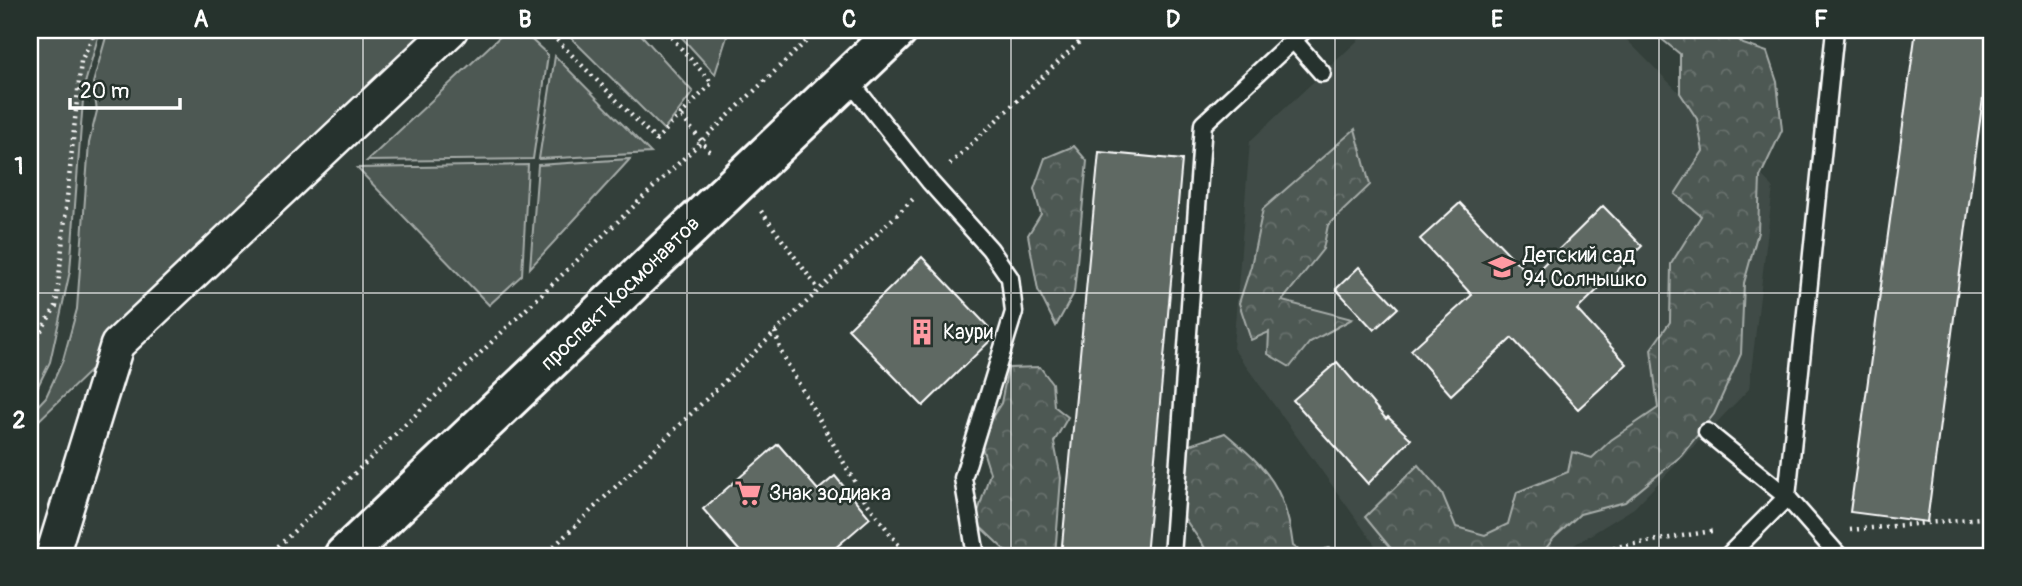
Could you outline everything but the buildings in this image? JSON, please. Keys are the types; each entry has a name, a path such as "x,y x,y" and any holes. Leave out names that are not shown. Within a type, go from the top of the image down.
{"main road":[{"name":"проспект Космонавтов","path":"344,556 898,30"}],"street":[{"path":"52,556 117,345 452,30"}],"lane":[{"path":"1728,556 1787,497 1835,30"},
{"path":"1172,556 1203,124 1298,35 1322,73"},
{"path":"847,78 930,182 990,249 1010,278 1014,312 963,478 976,556"},
{"path":"1707,432 1787,497 1839,556"}],"path":[{"path":"30,349 56,306 81,61 96,30"},
{"path":"547,30 656,140 712,83 665,30"},
{"path":"268,556 818,30"},
{"path":"544,556 930,182 1092,30"},
{"path":"775,332 782,355 865,500 907,556"},
{"path":"1819,533 1992,517"},
{"path":"1594,556 1610,548 1759,527"}],"shaded area":[{"name":"Детский сад 94 Солнышко","path":"1369,30 1617,30 1773,187 1749,389 1634,508 1556,556 1383,556 1233,348 1250,141"}],"green space":[{"path":"30,30 100,30 84,87 70,271 50,362 30,402"},
{"path":"108,30 443,30 30,429 30,414 46,397 63,360 77,309 89,143 97,111 93,83"},
{"path":"507,30 521,30 548,55 533,159 367,161"},
{"path":"563,30 637,30 693,92 664,130"},
{"path":"675,30 729,30 715,74"},
{"path":"1657,30 1729,30 1743,44 1767,52 1777,82 1782,130 1760,177 1758,232 1744,283 1741,354 1714,414 1681,456 1625,502 1580,514 1554,538 1540,556 1397,556 1365,517 1418,465 1442,493 1456,527 1485,535 1508,524 1517,492 1568,472 1572,452 1592,458 1611,440 1658,408 1651,349 1670,322 1671,264 1701,216 1675,194 1703,151 1697,119 1680,93 1680,54 1659,37"},
{"path":"555,56 651,153 539,159"},
{"path":"1355,129 1370,185 1328,225 1323,249 1282,301 1352,319 1310,342 1290,367 1268,354 1269,332 1251,340 1239,303 1251,266 1263,209"},
{"path":"1074,146 1087,161 1074,293 1056,326 1038,290 1028,235 1041,214 1034,189 1045,158"},
{"path":"630,159 530,268 538,165"},
{"path":"528,165 522,275 489,305 357,168"},
{"path":"1040,367 1052,383 1054,406 1068,417 1054,442 1061,478 1055,556 1011,556 975,522 990,473 979,438 1001,403 1008,368"},
{"path":"1225,433 1264,470 1280,495 1293,546 1306,555 1328,548 1354,553 1355,556 1205,556 1205,548 1167,493 1172,451"}],"place":[{"name":"Детский сад 94 Солнышко","path":"1502,267"},
{"name":"Каури","path":"922,332"},
{"name":"Знак зодиака","path":"748,493"}]}
